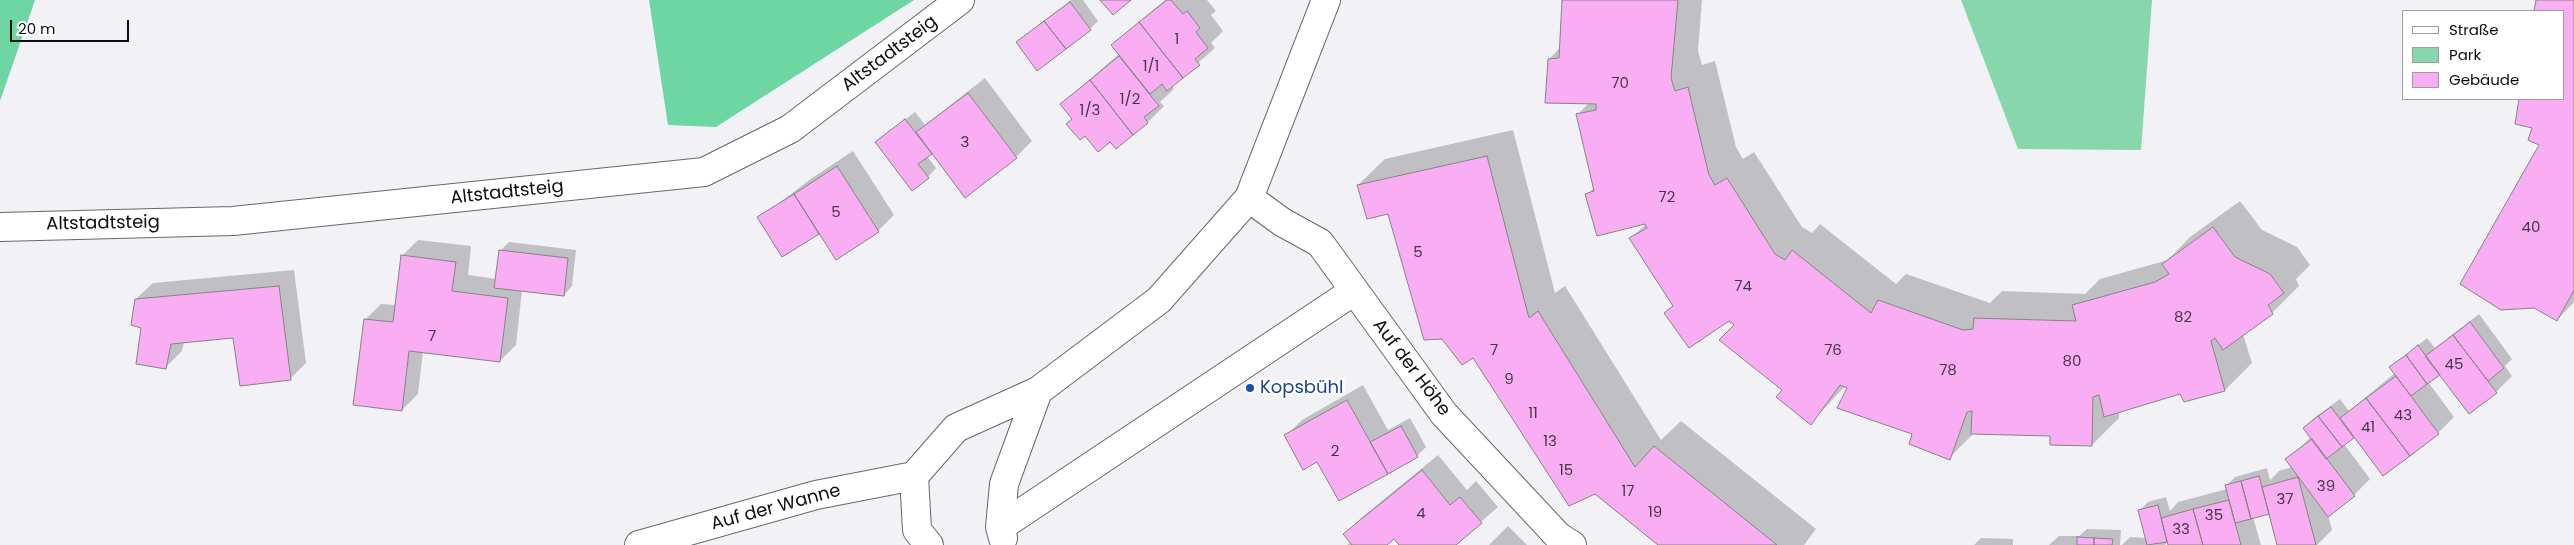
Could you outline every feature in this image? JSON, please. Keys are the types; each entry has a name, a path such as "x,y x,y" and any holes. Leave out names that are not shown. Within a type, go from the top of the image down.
{"street":[{"name":"Altstadtsteig","path":"0,227 233,221 704,172 790,129 960,0"},
{"path":"929,545 917,530 914,476 956,428 1038,391 1160,300 1249,198 1326,0"},
{"name":"Auf der Höhe","path":"1249,198 1282,222 1320,243 1444,414 1558,536 1572,545"},
{"path":"1002,536 1354,290"},
{"path":"1002,536 1004,484 1038,391"},
{"name":"Auf der Wanne","path":"639,545 816,495 914,476"}],"green space":[{"path":"0,0 35,0 0,101"},
{"path":"649,0 914,0 716,127 668,125"},
{"path":"1961,0 2152,0 2141,150 2018,149"}],"building":[{"path":"1100,0 1131,0 1113,15"},
{"path":"1167,0 1171,0 1183,14 1187,11 1200,28 1196,32 1208,48 1195,59 1200,65 1183,78 1139,22"},
{"path":"1562,0 1678,0 1671,78 1675,91 1688,87 1709,175 1715,185 1727,178 1775,254 1785,260 1792,250 1871,313 1878,300 1963,330 1973,329 1974,318 2076,321 2072,305 2155,282 2169,274 2162,264 2213,227 2235,257 2270,274 2284,293 2268,305 2273,314 2223,350 2215,338 2211,341 2225,391 2184,402 2180,394 2104,417 2099,395 2093,397 2092,446 2050,445 2050,436 1971,434 1972,411 1967,412 1950,460 1909,444 1912,434 1837,408 1847,388 1840,385 1811,425 1776,397 1782,390 1719,340 1734,325 1729,321 1689,348 1664,313 1673,306 1629,238 1647,228 1645,224 1597,236 1585,194 1594,191 1576,114 1596,110 1596,104 1545,103 1548,59 1559,58"},
{"path":"2536,0 2574,0 2574,290 2557,321 2534,308 2501,310 2460,284 2539,145 2528,140 2532,128 2515,124 2519,100 2564,100 2564,10 2534,10"},
{"path":"1070,2 1091,30 1066,49 1044,21"},
{"path":"1044,21 1066,49 1037,71 1016,42"},
{"path":"1139,22 1183,78 1167,91 1162,84 1150,94 1111,45"},
{"path":"1119,56 1159,106 1144,117 1148,123 1133,135 1090,80"},
{"path":"1090,80 1133,135 1116,149 1110,142 1098,152 1085,136 1080,140 1066,124 1072,119 1060,104"},
{"path":"968,93 1017,158 965,198 916,132"},
{"path":"905,119 932,154 918,164 929,178 912,191 875,142"},
{"path":"1487,156 1529,318 1538,311 1635,467 1654,446 1777,545 1658,545 1595,494 1569,506 1473,358 1462,365 1442,339 1424,340 1388,214 1367,219 1357,185"},
{"path":"837,166 879,232 836,260 794,194"},
{"path":"794,194 819,234 782,257 757,217"},
{"path":"499,250 568,258 564,296 494,288"},
{"path":"401,255 456,262 452,291 508,298 500,362 409,351 402,411 353,405 364,319 393,322"},
{"path":"279,286 291,380 240,386 233,338 171,344 166,369 136,364 141,328 131,325 135,299"},
{"path":"2470,322 2504,368 2488,381 2453,335"},
{"path":"2453,335 2497,393 2469,414 2425,356"},
{"path":"2418,345 2440,375 2427,384 2406,355"},
{"path":"2406,355 2427,384 2411,396 2389,367"},
{"path":"2396,376 2439,434 2410,456 2366,398"},
{"path":"2366,398 2410,456 2383,476 2340,418"},
{"path":"1347,400 1388,474 1339,501 1317,462 1303,470 1284,435"},
{"path":"2331,407 2354,438 2342,447 2318,416"},
{"path":"2318,416 2342,447 2326,459 2303,428"},
{"path":"1401,426 1418,457 1388,474 1370,442"},
{"path":"2312,439 2355,496 2328,517 2285,459"},
{"path":"1422,470 1450,505 1460,497 1482,523 1456,545 1399,545 1394,539 1387,545 1352,545 1343,534"},
{"path":"2259,476 2269,514 2251,519 2241,481"},
{"path":"2298,477 2316,545 2277,545 2262,487"},
{"path":"2241,481 2251,519 2235,523 2225,485"},
{"path":"2229,500 2241,545 2203,545 2193,509"},
{"path":"2158,505 2167,542 2147,545 2138,510"},
{"path":"2193,509 2203,545 2168,545 2161,518"},
{"path":"2077,537 2094,538 2094,545 2077,545"},
{"path":"2094,538 2113,539 2112,545 2094,545"}],"place":[{"name":"Kopsbühl","path":"1250,388"}]}
